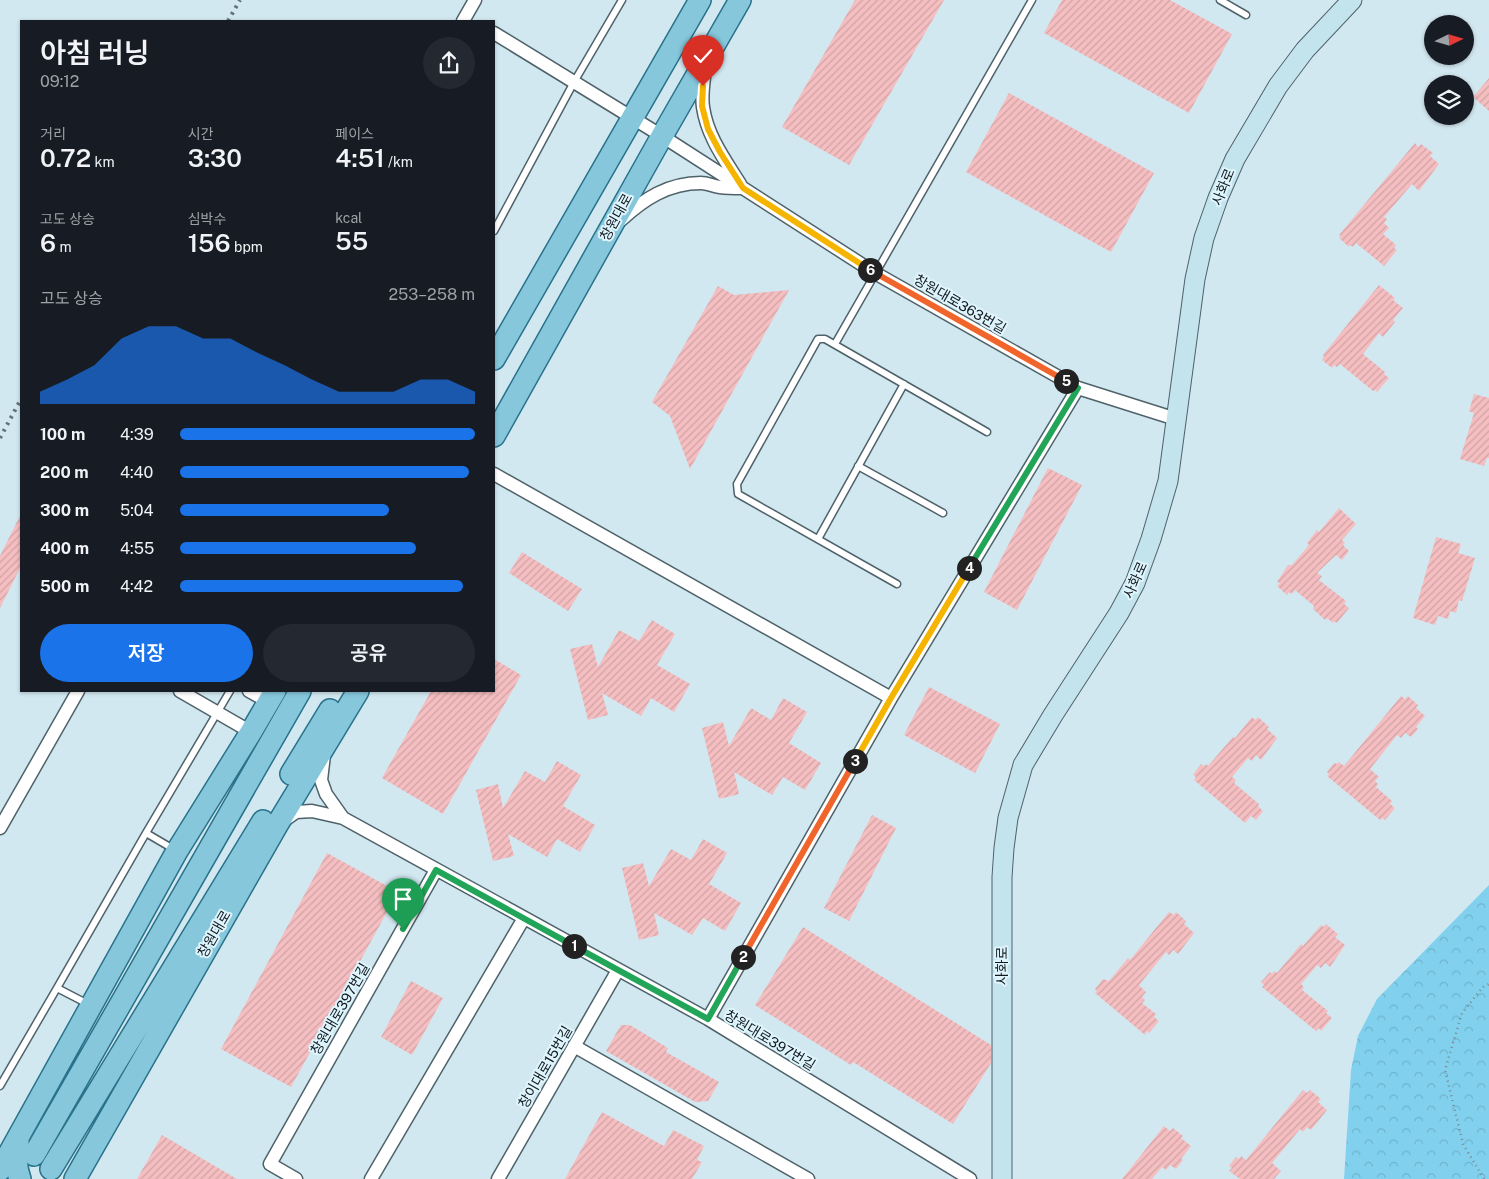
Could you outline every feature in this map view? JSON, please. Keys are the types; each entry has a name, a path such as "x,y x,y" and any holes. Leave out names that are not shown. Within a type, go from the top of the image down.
{"main road":[{"path":"495,357 700,0"},
{"name":"창원대로","path":"495,434 740,0"},
{"name":"사화로","path":"1002,1179 1002,877 1004,848 1012,800 1023,765 1119,613 1135,583 1151,539 1168,481 1195,279 1204,238 1218,198 1235,159 1278,86 1305,50 1352,0"},
{"path":"34,1155 299,692"},
{"path":"69,1174 341,692"},
{"name":"창원대로","path":"69,1174 276,825 357,692"},
{"path":"0,1170 177,851 272,697"},
{"path":"20,1133 16,1159 20,1179"}],"street":[{"path":"468,19 475,0"},
{"name":"창원대로363번길","path":"495,33 662,136 875,273 1078,388 1176,419"},
{"name":"창원대로363번길","path":"706,58 702,106 708,129 743,188"},
{"name":"창원대로363번길","path":"608,231 639,204 656,193 671,188 702,183 720,187 743,188"},
{"path":"708,1019 891,698 1078,388"},
{"path":"495,475 891,698"},
{"path":"0,828 77,692"},
{"path":"182,692 251,732"},
{"path":"253,692 272,697"},
{"path":"326,746 321,780 326,794 343,818"},
{"path":"276,825 296,812 312,810 343,818"},
{"name":"창원대로397번길","path":"343,818 708,1019 970,1179"},
{"name":"창원대로397번길","path":"296,1179 270,1164 436,870"},
{"path":"371,1179 524,918"},
{"name":"창이대로15번길","path":"498,1179 618,970"},
{"path":"574,1046 808,1179"}],"lane":[{"path":"495,229 574,82 622,0"},
{"path":"835,344 1032,0"},
{"path":"1220,0 1246,14"},
{"path":"897,584 738,494 737,484 818,339 825,338 987,432"},
{"path":"818,539 904,384"},
{"path":"858,466 943,513"},
{"path":"0,1086 229,692"},
{"path":"146,833 177,851"},
{"path":"58,988 91,1006"}],"path":[{"path":"1484,1179 1463,1144 1445,1070 1462,1013 1483,987 1489,984"}],"green space":[{"path":"1489,885 1489,1179 1344,1179 1351,1070 1358,1036 1377,999"}],"building":[{"path":"855,0 944,0 849,165 782,127"},
{"path":"1062,0 1170,0 1232,34 1189,113 1044,33"},
{"path":"1489,78 1489,111 1474,96"},
{"path":"1009,93 1154,173 1111,252 966,172"},
{"path":"1415,143 1418,147 1421,144 1433,153 1430,156 1439,164 1419,191 1412,184 1384,217 1387,219 1384,223 1389,228 1383,234 1396,245 1394,248 1397,250 1384,266 1356,243 1353,247 1350,245 1349,247 1339,238 1341,236 1339,235"},
{"path":"1379,285 1395,298 1393,300 1403,308 1383,337 1379,333 1363,354 1385,372 1384,374 1389,378 1377,392 1373,391 1340,364 1337,367 1334,365 1332,368 1322,360 1323,355"},
{"path":"718,286 734,295 789,290 690,469 670,416 652,402"},
{"path":"1474,394 1489,398 1489,458 1487,458 1484,466 1460,459 1474,413 1469,411"},
{"path":"1048,468 1082,485 1017,610 984,592"},
{"path":"1339,508 1356,524 1342,540 1345,543 1343,545 1349,551 1342,560 1336,555 1317,573 1322,576 1319,580 1346,601 1344,604 1349,608 1337,623 1334,621 1333,623 1327,618 1325,620 1313,609 1314,606 1295,590 1292,594 1289,592 1287,595 1277,586 1280,583 1277,582 1288,565 1292,565 1309,545 1307,543 1317,530 1319,532"},
{"path":"20,516 20,568 0,608 0,556"},
{"path":"1436,537 1461,544 1458,553 1475,558 1462,601 1459,600 1456,613 1450,611 1448,619 1438,616 1435,625 1413,618"},
{"path":"522,552 582,589 568,611 509,573"},
{"path":"652,620 675,634 657,665 690,684 674,712 651,698 641,716 602,693 608,715 588,720 570,649 592,644 598,667 619,630 639,641"},
{"path":"495,660 521,675 443,814 382,778 430,692 495,692"},
{"path":"929,687 1000,724 975,773 904,735"},
{"path":"1401,696 1405,699 1408,696 1418,705 1416,708 1425,716 1411,737 1405,733 1401,738 1397,735 1370,769 1379,777 1375,781 1378,784 1376,787 1392,801 1390,804 1395,808 1385,820 1382,818 1380,820 1327,776 1329,774 1327,772 1334,763 1337,764 1339,762 1344,766"},
{"path":"783,698 807,712 789,743 821,763 805,790 783,777 772,795 734,772 739,794 719,799 702,728 723,722 729,746 751,708 771,720"},
{"path":"1252,717 1255,720 1258,717 1277,738 1261,760 1256,755 1252,761 1248,758 1232,777 1236,780 1234,783 1259,804 1258,806 1263,811 1256,820 1251,816 1245,823 1194,780 1196,777 1193,775 1201,764 1208,766"},
{"path":"557,761 581,775 563,806 595,825 580,852 557,839 547,857 508,834 514,856 493,861 476,790 498,784 503,808 525,771 545,782"},
{"path":"872,815 896,828 849,921 824,908"},
{"path":"703,839 727,853 709,884 741,903 725,931 703,918 692,935 654,913 659,935 639,940 622,868 643,863 649,886 671,849 691,860"},
{"path":"327,853 398,892 291,1087 221,1049"},
{"path":"1169,912 1174,915 1176,912 1186,921 1184,924 1194,933 1178,954 1173,950 1169,955 1166,952 1139,985 1146,992 1142,997 1145,1000 1142,1003 1156,1014 1154,1017 1159,1021 1145,1035 1095,993 1097,991 1095,989 1103,979 1109,981 1128,958 1130,960"},
{"path":"1326,924 1338,934 1335,937 1345,945 1330,967 1325,963 1321,968 1317,965 1301,984 1304,987 1302,990 1328,1011 1326,1013 1332,1018 1321,1031 1319,1028 1316,1031 1262,987 1264,985 1261,982 1270,972 1272,974 1274,971 1277,973 1301,944 1303,946 1321,925 1324,927"},
{"path":"803,927 991,1045 991,1063 953,1124 853,1062 851,1065 755,1005"},
{"path":"411,981 443,998 412,1055 381,1037"},
{"path":"621,1025 630,1025 668,1048 666,1052 719,1082 708,1101 695,1102 606,1051"},
{"path":"1303,1090 1307,1093 1310,1090 1321,1099 1318,1102 1327,1110 1311,1130 1307,1127 1303,1132 1300,1129 1272,1163 1281,1171 1274,1179 1240,1179 1229,1171 1232,1168 1229,1166 1236,1157 1239,1159 1241,1156 1246,1160"},
{"path":"602,1112 664,1146 673,1130 704,1146 697,1160 702,1162 692,1179 565,1179"},
{"path":"1164,1126 1170,1131 1173,1128 1191,1146 1176,1169 1170,1165 1166,1170 1162,1167 1152,1179 1122,1179"},
{"path":"162,1135 237,1179 137,1179"}],"railway":[{"path":"229,20 240,0"},
{"path":"0,438 20,401"}],"route":[{"path":"403,929 436,870 708,1019 891,698 1078,388 875,273 743,188 708,129 702,106 703,86"}]}
